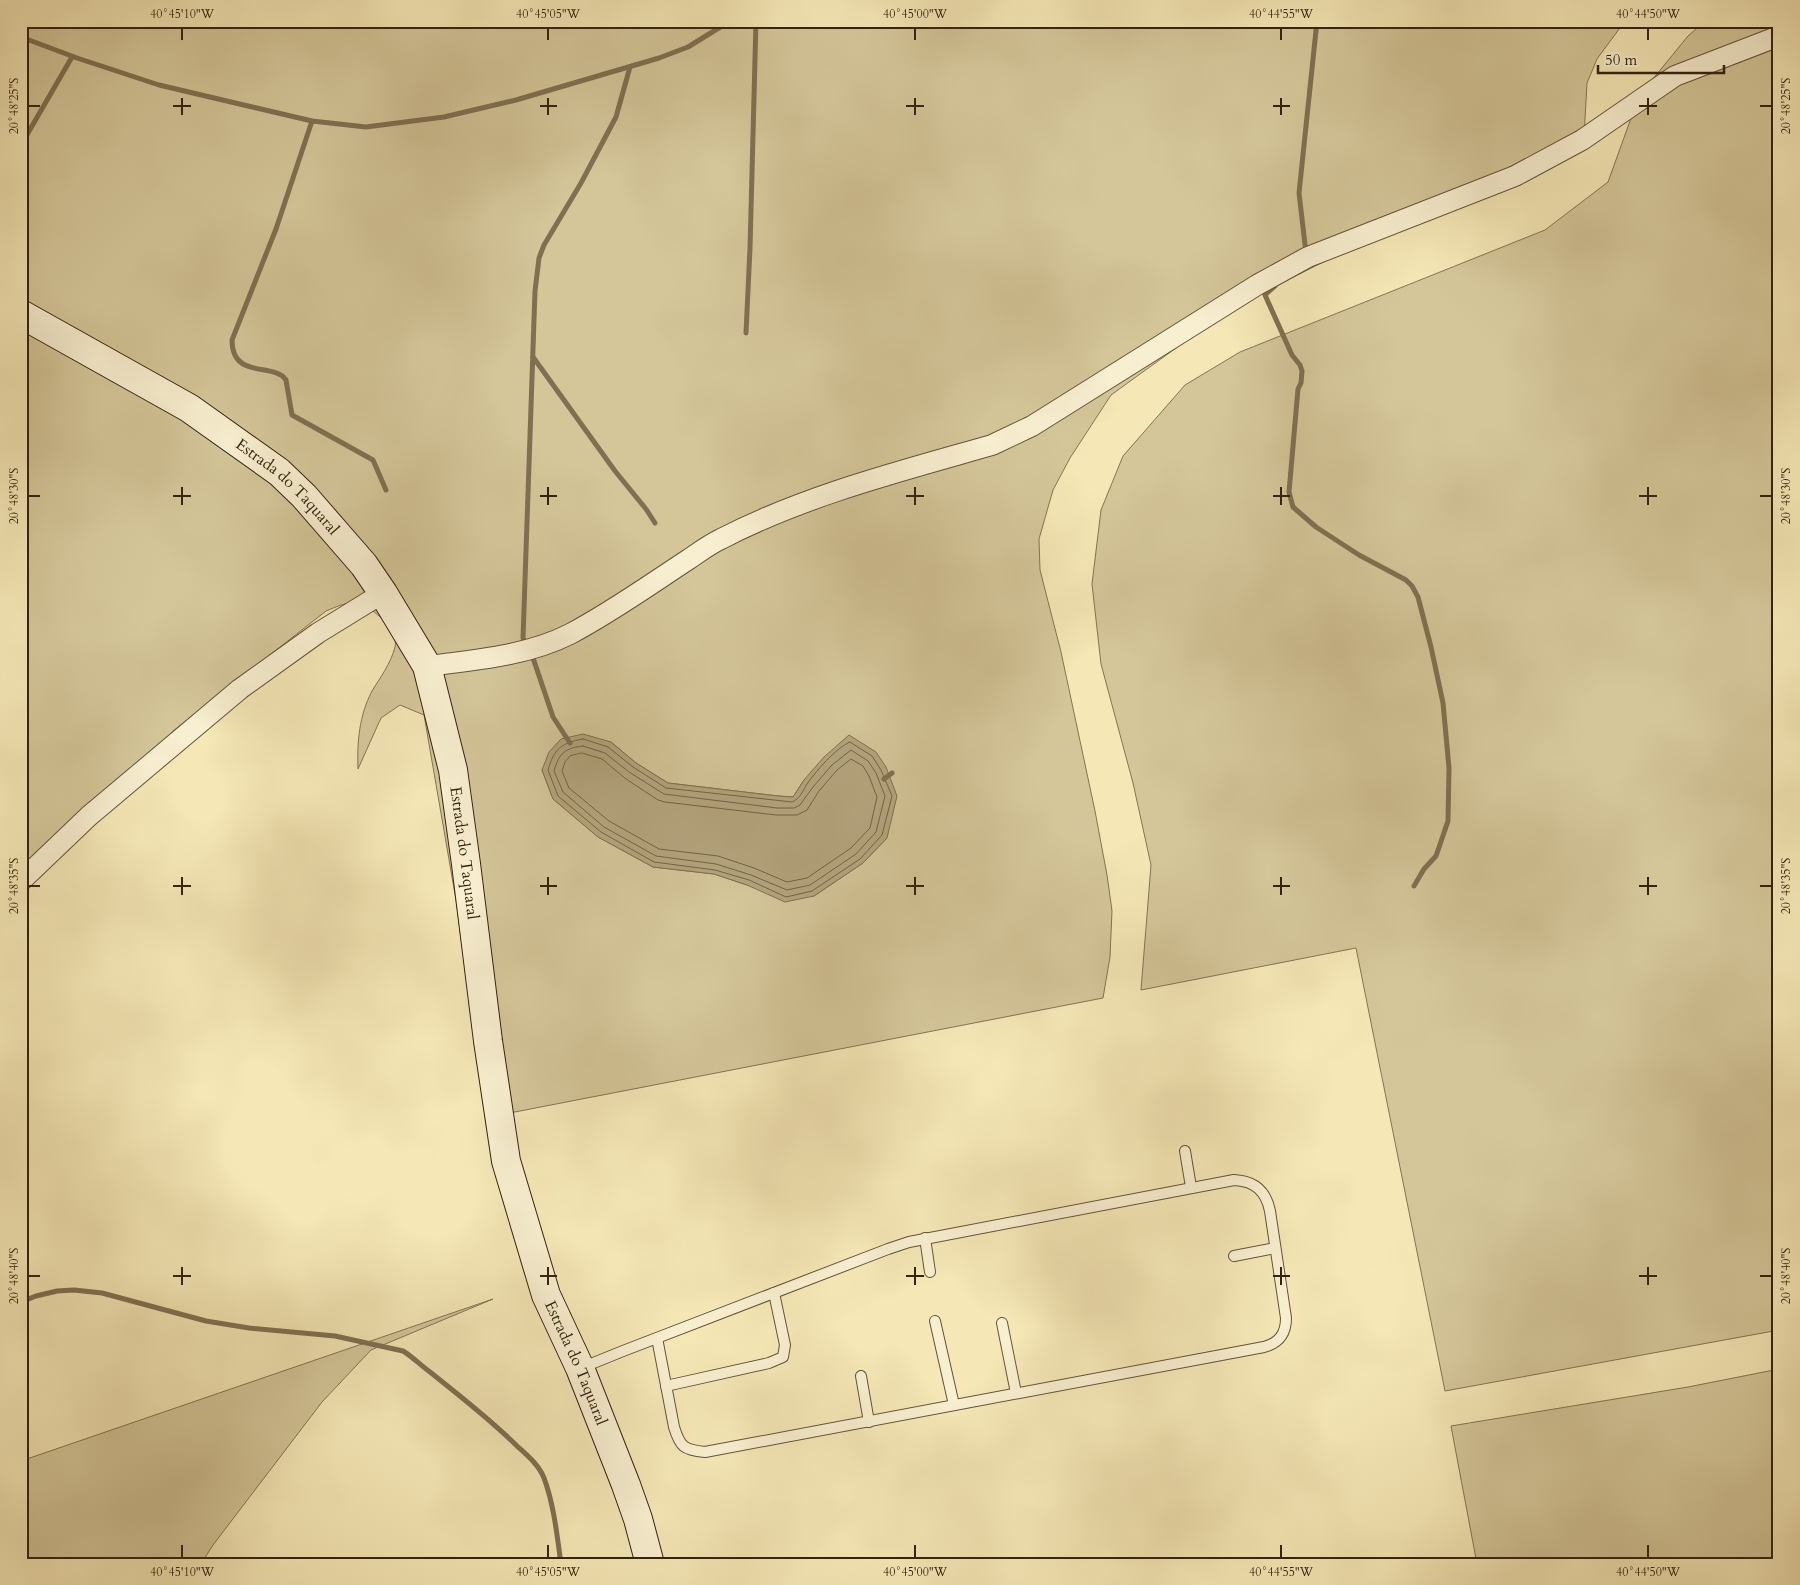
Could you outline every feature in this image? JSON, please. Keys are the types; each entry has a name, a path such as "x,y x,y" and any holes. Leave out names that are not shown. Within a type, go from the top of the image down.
{"street":[{"path":"427,666 501,655 535,647 569,635 719,539 797,506 864,482 992,445 1010,437 1032,426 1257,285 1308,257 1515,176 1582,140 1675,76 1779,36"},
{"name":"Estrada do Taquaral","path":"21,314 189,408 279,472 304,496 364,565 427,666 453,770 488,1041 506,1161 546,1295 580,1368 638,1519 650,1564"},
{"path":"21,881 89,816 240,689 318,633 383,593"}],"lane":[{"path":"1185,1151 1191,1187"},
{"path":"580,1368 657,1338 774,1294 888,1249 925,1238 1234,1180 1251,1183 1258,1187 1268,1203 1286,1318 1284,1333 1274,1344 705,1452 684,1448 678,1440 657,1338"},
{"path":"925,1238 930,1272"},
{"path":"1234,1256 1275,1248"},
{"path":"666,1386 769,1363 784,1357 785,1345 774,1294"},
{"path":"936,1321 954,1405"},
{"path":"1002,1323 1016,1393"},
{"path":"860,1376 870,1422"}],"shaded area":[{"path":"21,21 1625,21 1597,59 1587,83 1584,137 1345,251 1230,309 1111,395 1070,458 1053,490 1039,539 1040,570 1061,652 1107,875 1112,911 1110,957 1103,998 489,1117 478,1066 456,900 424,715 400,705 381,718 358,769 359,739 364,710 372,691 391,659 395,641 389,627 378,615 365,606 355,603 342,605 326,611 173,731 127,792 21,885","holes":["611,742 636,763 668,783 778,796 793,797 804,780 887,838 863,863 814,896 747,885 714,874 653,867 598,837 553,799 542,770"]},
{"path":"1705,21 1779,21 1779,1330 1445,1391 1356,948 1141,990 1151,865 1133,783 1101,664 1092,584 1101,510 1123,456 1185,385 1240,352 1545,230 1608,182 1639,96 1688,36"},
{"path":"493,1299 371,1350 322,1402 213,1545 201,1564 21,1564 21,1461"},
{"path":"1779,1369 1779,1564 1477,1564 1451,1426 1688,1387"}],"water":[{"path":"583,734 611,742 636,763 668,783 793,797 804,780 824,757 849,735 876,752 886,767 897,796 887,838 863,863 814,896 785,902 747,885 714,874 653,867 598,837 553,799 542,770 549,752 561,739"}],"waterway":[{"path":"21,37 159,85 312,121 366,127 444,117 516,100 659,58 688,47 730,21"},
{"path":"746,333 756,21"},
{"path":"1306,253 1299,193 1317,21"},
{"path":"21,145 72,57"},
{"path":"527,645 523,638 535,291 539,258 544,245 581,183 616,117 630,67"},
{"path":"312,121 276,229 232,340 234,352 239,361 246,365 272,372 286,380 292,415 373,460 386,490"},
{"path":"1275,286 1265,295 1292,355 1302,371 1301,383 1298,389 1289,492 1293,507 1316,527 1359,555 1406,580 1412,586 1418,597 1431,647 1443,703 1449,768 1448,821 1436,856 1424,869 1414,886"},
{"path":"533,357 655,523"},
{"path":"531,652 553,717 570,743"},
{"path":"884,779 892,773"},
{"path":"21,1302 57,1291 74,1290 102,1293 206,1321 249,1328 335,1336 403,1351 486,1417 529,1457 539,1469 544,1478 555,1520 561,1564"}]}
